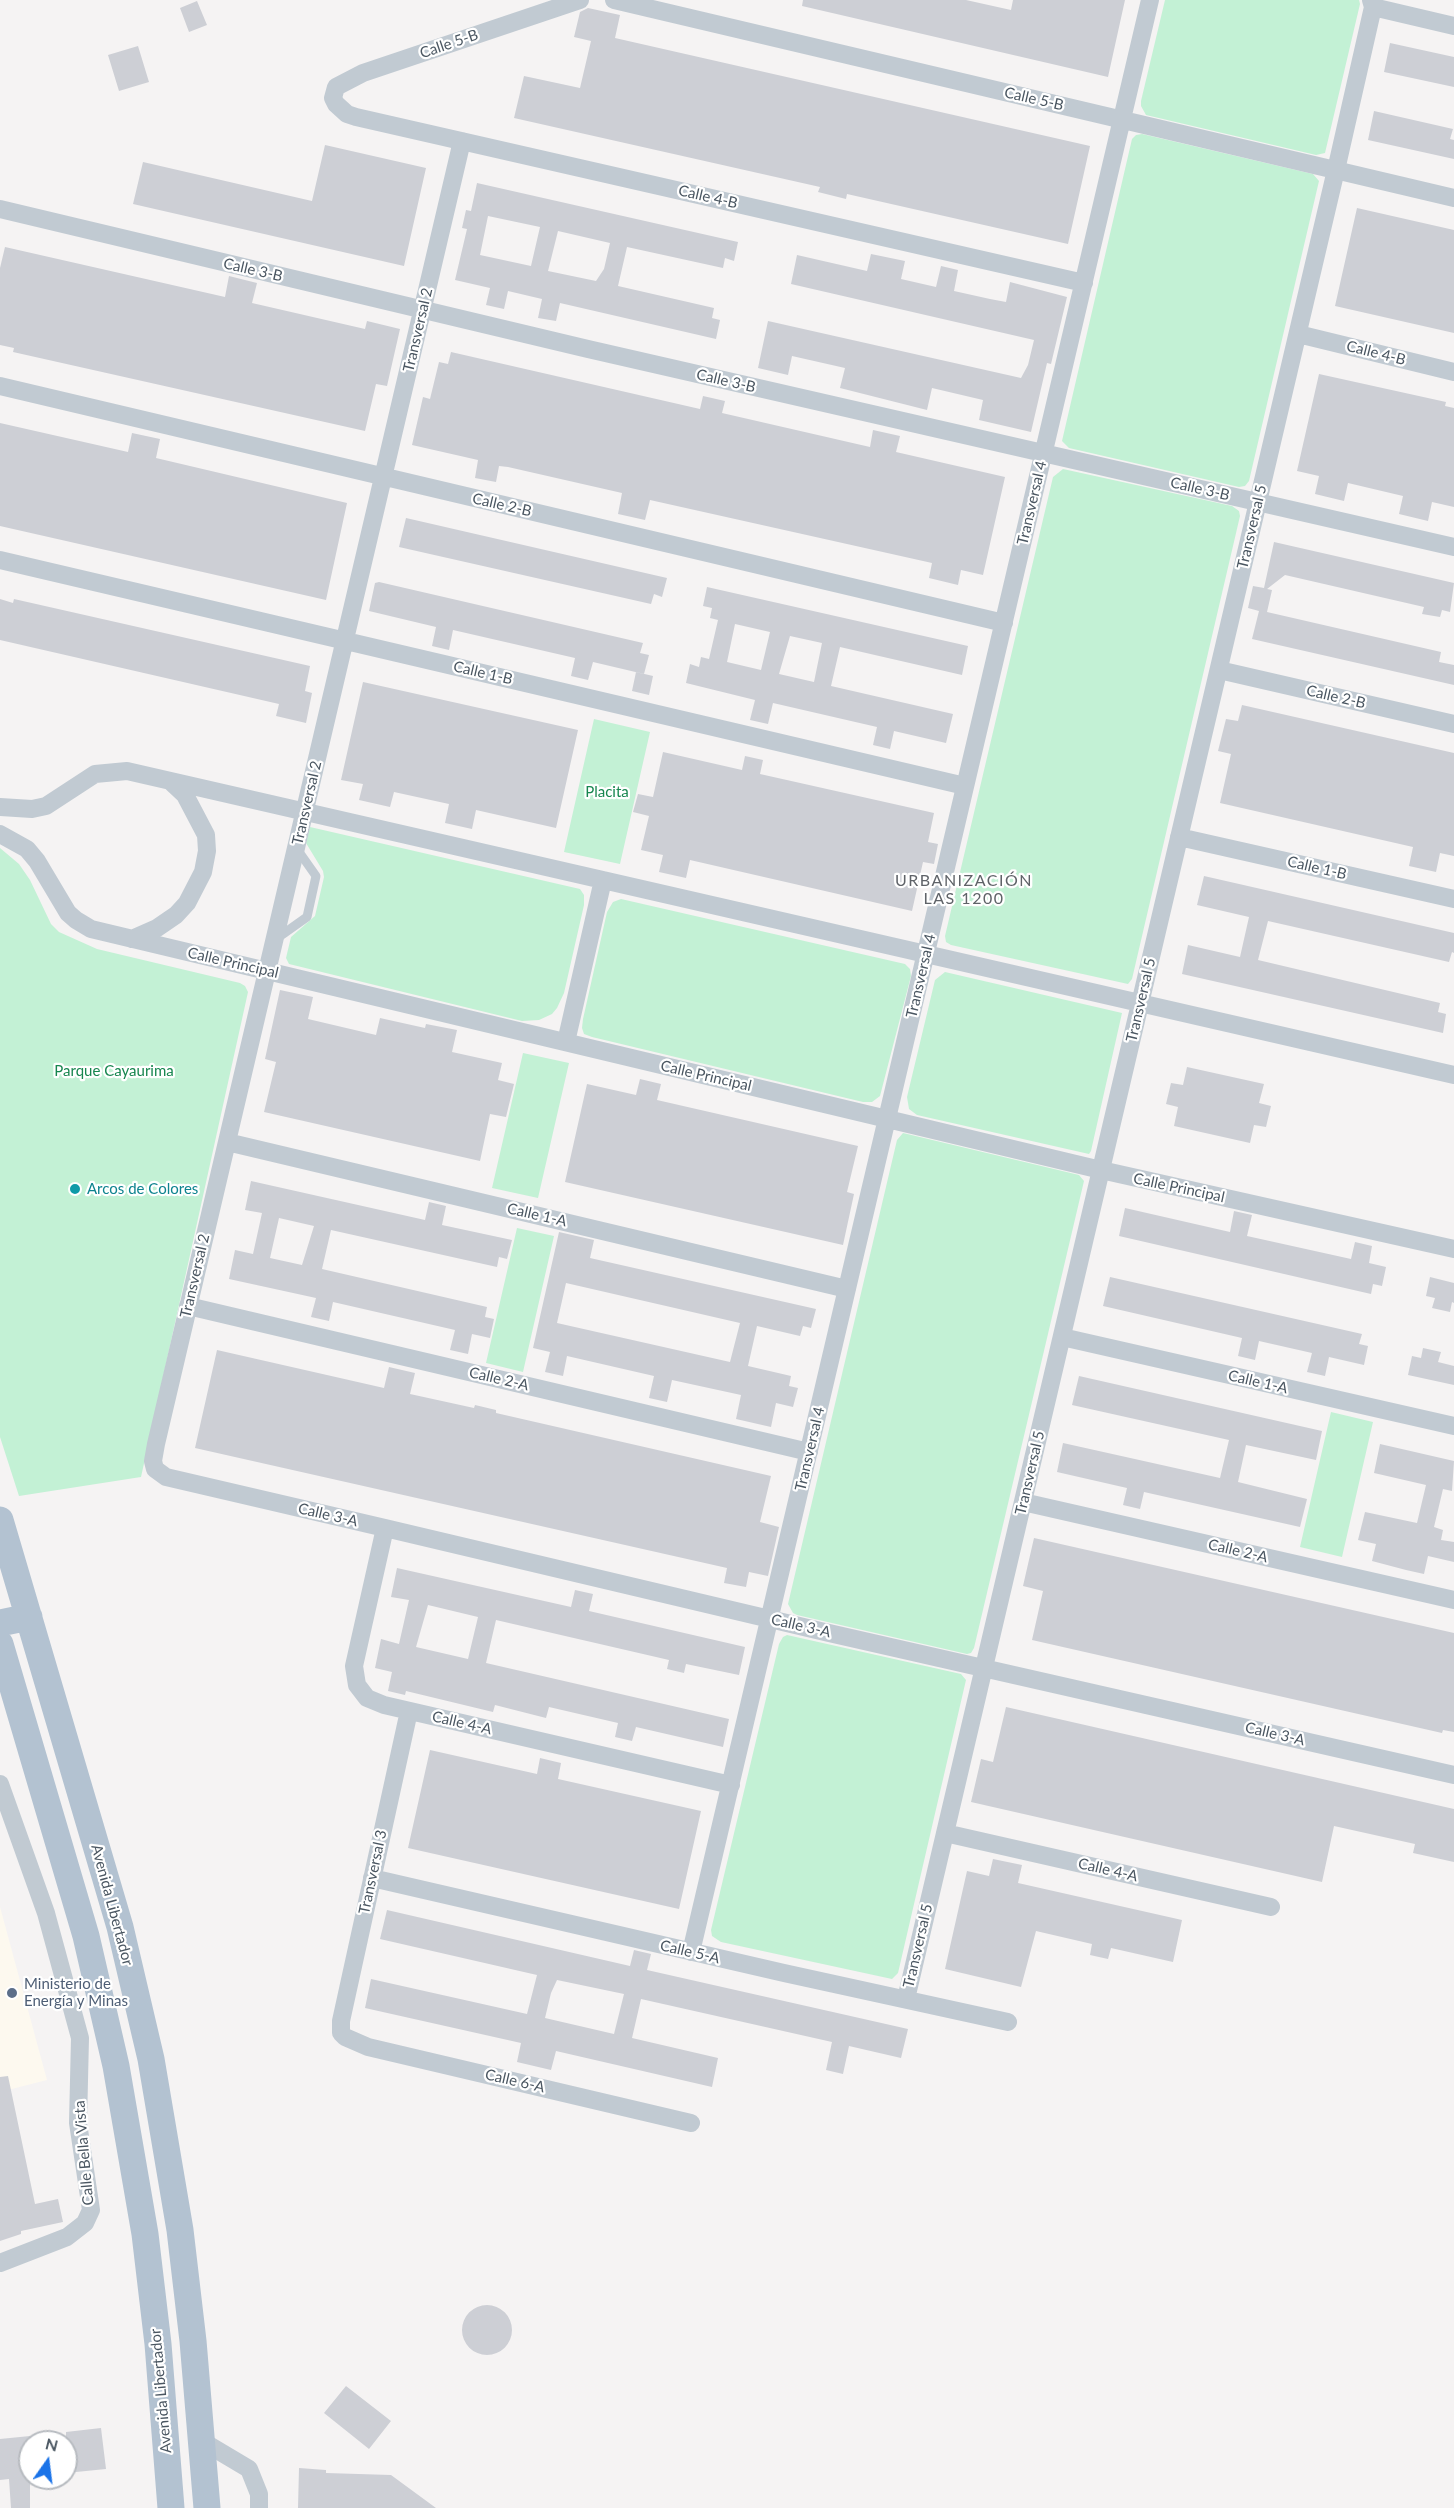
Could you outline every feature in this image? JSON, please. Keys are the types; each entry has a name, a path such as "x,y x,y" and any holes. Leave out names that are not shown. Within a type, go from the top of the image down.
{"main road":[{"name":"Avenida Libertador","path":"0,1520 120,1927 151,2059 180,2230 193,2341 207,2508"},
{"path":"0,1623 29,1617"},
{"name":"Avenida Libertador","path":"0,1644 86,1936 110,2040 145,2234 158,2344 171,2508"}],"street":[{"name":"Calle 5-B","path":"336,104 333,98 336,87 363,73 580,0"},
{"name":"Calle 5-B","path":"614,0 1454,198"},
{"name":"Transversal 4","path":"692,1952 1150,0"},
{"path":"1372,3 1454,26"},
{"name":"Transversal 5","path":"906,1999 1298,334 1372,3"},
{"name":"Calle 4-B","path":"336,104 347,114 356,117 1084,283"},
{"name":"Transversal 2","path":"153,1465 188,1306 462,141"},
{"name":"Calle 3-B","path":"0,209 422,310 1454,547"},
{"name":"Calle 4-B","path":"1298,334 1454,372"},
{"name":"Calle 2-B","path":"0,386 1004,623"},
{"name":"Calle 1-B","path":"0,560 965,786"},
{"name":"Calle 2-B","path":"1219,670 1454,724"},
{"path":"0,807 32,809 46,806 95,774 127,771 1454,1075"},
{"path":"132,939 157,928 176,915 187,903 203,872 207,851 206,835 202,823 185,795 170,780"},
{"name":"Calle Principal","path":"0,834 27,849 37,861 63,906 76,921 91,929 1101,1170 1454,1249"},
{"name":"Calle 1-B","path":"1179,837 1454,899"},
{"path":"566,1042 603,880"},
{"name":"Calle 1-A","path":"227,1142 847,1289"},
{"name":"Calle 2-A","path":"188,1306 809,1452"},
{"name":"Calle 1-A","path":"1062,1337 1454,1426"},
{"name":"Calle 3-A","path":"153,1465 157,1472 166,1477 770,1619 1454,1775"},
{"name":"Calle 2-A","path":"1023,1502 1454,1600"},
{"name":"Calle 4-A","path":"385,1528 356,1655 357,1685 368,1698 375,1703 731,1785"},
{"name":"Transversal 3","path":"341,2033 341,2021 409,1711"},
{"name":"Calle Bella Vista","path":"0,2263 67,2237 78,2230 89,2218 90,2194 78,2123 81,2045 46,1913 1,1790"},
{"name":"Calle 4-A","path":"945,1833 1271,1907"},
{"name":"Calle 5-A","path":"372,1878 1008,2022"},
{"name":"Calle 6-A","path":"341,2033 354,2042 368,2047 691,2123"},
{"path":"81,2045 110,2040"},
{"path":"202,2441 249,2469 259,2494 259,2508"}],"lane":[{"path":"274,940 307,917 316,876 296,848"}],"shaded area":[{"name":"Ministerio de Energía y Minas","path":"0,1907 47,2080 0,2092"}],"green space":[{"path":"1165,0 1359,0 1360,4 1325,153 1316,155 1146,115 1141,101"},
{"path":"1142,134 1313,174 1319,181 1249,481 1245,486 1239,487 1069,448 1062,441 1132,139"},
{"path":"1063,469 1232,506 1239,511 1240,516 1132,979 1128,984 951,945 946,942 945,936 1053,477"},
{"name":"Placita","path":"594,719 650,732 620,864 564,852"},
{"path":"310,827 580,889 584,895 584,905 564,993 557,1008 552,1014 539,1020 522,1021 289,964 286,958 291,937 315,916 324,877 323,871 306,843"},
{"name":"Parque Cayaurima","path":"0,848 19,864 30,880 51,924 59,932 97,949 240,983 248,992 141,1477 19,1496 0,1437"},
{"path":"621,899 905,964 910,969 911,976 880,1096 872,1102 863,1102 584,1034 583,1019 607,912 613,902"},
{"path":"945,972 1122,1013 1089,1154 917,1115 909,1109 907,1097 935,980"},
{"path":"523,1053 569,1063 538,1198 492,1188"},
{"path":"903,1133 1079,1175 1084,1181 974,1648 971,1653 967,1654 797,1615 793,1613 788,1604 897,1140"},
{"path":"517,1228 554,1236 523,1372 486,1363"},
{"path":"1331,1412 1373,1422 1342,1557 1300,1547"},
{"path":"787,1635 961,1674 966,1680 898,1973 892,1979 721,1942 712,1936 711,1930 779,1644"}],"building":[{"path":"803,0 966,0 1011,10 1013,0 1125,0 1108,77 802,6"},
{"path":"197,1 207,25 189,32 180,8"},
{"path":"588,8 620,15 615,38 1090,146 1068,244 847,194 846,199 818,192 820,187 514,118 524,76 580,88 591,41 574,37 580,12"},
{"path":"1390,43 1454,57 1454,87 1384,72"},
{"path":"138,46 149,82 119,91 108,55"},
{"path":"1374,111 1453,129 1450,139 1454,140 1454,159 1368,140"},
{"path":"325,145 426,168 404,266 133,204 143,162 312,201"},
{"path":"477,183 738,242 734,261 725,258 723,268 627,247 618,286 714,308 712,318 720,320 716,339 560,303 556,321 538,318 542,299 508,291 504,309 486,305 490,288 455,280 467,229 462,228 466,210 471,211","holes":["488,216 540,227 531,266 480,255","558,231 610,243 604,269 596,281 548,271"]},
{"path":"1357,208 1454,230 1454,333 1335,306"},
{"path":"5,247 225,297 229,276 257,283 252,303 365,329 367,321 400,329 387,386 376,384 365,431 13,352 14,348 0,345 0,268"},
{"path":"871,254 905,261 901,279 936,287 941,266 958,270 954,291 990,299 1006,302 1010,282 1067,297 1051,364 1047,363 1031,432 979,420 983,400 932,388 927,410 840,388 845,368 792,356 788,375 758,368 768,321 1021,378 1028,365 1034,340 791,284 797,255 867,271"},
{"path":"451,352 700,409 703,396 725,401 722,413 870,447 873,430 900,436 896,452 1005,477 983,575 961,570 958,585 929,578 932,563 650,500 645,520 618,514 622,493 508,467 499,466 496,482 475,478 478,460 412,445 423,397 430,399 439,362 448,364"},
{"path":"1319,374 1446,402 1445,406 1454,408 1454,507 1432,502 1428,521 1399,514 1403,496 1348,483 1344,501 1315,494 1319,476 1297,471"},
{"path":"0,423 128,452 132,433 160,439 156,458 347,503 326,600 0,526"},
{"path":"406,518 667,578 662,597 654,594 651,604 399,547"},
{"path":"1274,542 1454,583 1450,612 1442,610 1440,617 1422,614 1424,607 1285,575 1267,589 1272,590 1267,612 1441,652 1439,662 1454,665 1454,685 1252,639 1259,611 1248,608 1253,586 1264,588"},
{"path":"379,582 643,643 640,653 649,655 644,674 593,662 588,680 571,676 575,658 453,630 449,650 432,646 436,627 369,611 375,583"},
{"path":"707,587 968,646 962,675 840,647 831,686 953,714 946,743 894,731 890,749 873,745 877,727 773,703 768,724 750,720 755,700 686,683 690,664 699,667 701,657 709,659 718,620 710,618 712,608 703,606","holes":["735,624 770,632 761,670 727,662","790,636 822,643 814,682 779,674"]},
{"path":"0,599 13,603 14,599 310,666 305,691 312,693 306,723 276,716 279,704 0,640"},
{"path":"636,672 653,676 649,695 632,691"},
{"path":"363,682 578,730 556,828 476,810 472,829 445,823 449,804 394,792 390,807 359,800 363,784 341,780"},
{"path":"1242,705 1454,753 1454,856 1440,853 1436,872 1409,866 1413,847 1220,803 1231,754 1218,751 1226,719 1238,721"},
{"path":"663,752 742,770 745,756 763,760 760,774 934,813 928,842 938,844 934,864 923,862 912,911 690,860 686,878 659,872 663,855 641,850 649,816 633,812 638,794 653,797"},
{"path":"1204,876 1454,933 1454,953 1452,952 1449,962 1268,921 1258,960 1440,1003 1438,1012 1446,1014 1443,1033 1182,974 1188,945 1240,957 1249,917 1197,905"},
{"path":"280,990 313,997 308,1019 376,1035 380,1018 425,1028 426,1024 457,1030 452,1052 502,1063 498,1080 514,1084 506,1117 490,1114 480,1161 264,1112 276,1062 265,1059"},
{"path":"1187,1067 1264,1084 1259,1103 1271,1106 1266,1127 1254,1125 1250,1143 1174,1126 1178,1107 1166,1104 1171,1083 1183,1085"},
{"path":"640,1079 661,1084 657,1100 858,1146 847,1192 854,1194 843,1245 565,1182 587,1084 636,1095"},
{"path":"251,1181 425,1220 429,1202 446,1206 442,1225 512,1240 507,1259 499,1257 497,1267 331,1230 322,1269 487,1307 485,1317 494,1319 490,1338 472,1334 468,1354 450,1350 455,1330 333,1302 329,1321 311,1317 316,1298 229,1279 235,1250 253,1254 262,1213 245,1210","holes":["279,1218 314,1226 302,1265 270,1258"]},
{"path":"1125,1208 1230,1232 1234,1211 1252,1215 1247,1236 1351,1259 1355,1242 1372,1246 1369,1263 1386,1267 1382,1286 1373,1284 1371,1294 1119,1236"},
{"path":"559,1232 594,1240 590,1258 816,1309 811,1328 803,1326 800,1336 757,1326 748,1366 791,1376 789,1386 798,1388 793,1407 776,1403 771,1427 736,1419 741,1395 672,1380 667,1402 649,1398 654,1376 567,1356 563,1376 545,1372 550,1352 533,1348","holes":["566,1283 740,1323 730,1362 557,1323"]},
{"path":"1110,1277 1362,1334 1359,1344 1368,1346 1364,1365 1329,1357 1325,1376 1307,1372 1312,1353 1259,1341 1255,1360 1238,1356 1242,1338 1103,1306"},
{"path":"1430,1277 1454,1283 1454,1303 1452,1302 1450,1312 1432,1308 1435,1298 1426,1296"},
{"path":"1423,1348 1441,1352 1438,1362 1454,1366 1454,1385 1408,1375 1412,1356 1421,1358"},
{"path":"217,1350 384,1388 389,1367 415,1373 410,1394 474,1408 475,1405 496,1410 496,1413 771,1476 760,1522 779,1527 768,1576 749,1572 746,1587 724,1583 727,1568 195,1448"},
{"path":"1079,1376 1322,1431 1316,1460 1246,1445 1238,1482 1307,1499 1300,1527 1144,1492 1140,1509 1123,1505 1127,1488 1057,1472 1063,1443 1220,1478 1229,1440 1072,1405"},
{"path":"1380,1444 1454,1461 1452,1491 1443,1489 1434,1527 1443,1530 1441,1540 1454,1542 1454,1562 1428,1556 1424,1574 1406,1570 1372,1561 1376,1544 1358,1540 1365,1512 1417,1523 1426,1485 1374,1473"},
{"path":"1034,1538 1454,1633 1454,1732 1443,1730 1442,1733 1032,1640 1043,1591 1023,1586"},
{"path":"397,1568 571,1607 575,1590 593,1594 589,1611 745,1647 739,1675 686,1664 684,1673 667,1669 669,1660 496,1620 486,1663 729,1719 723,1747 636,1727 632,1741 615,1737 618,1723 549,1707 546,1718 495,1705 493,1712 406,1691 405,1695 388,1691 392,1672 375,1668 381,1639 399,1644 409,1600 391,1597","holes":["428,1605 478,1617 468,1659 416,1647"]},
{"path":"1006,1707 1454,1809 1454,1862 1413,1853 1415,1844 1334,1826 1322,1882 971,1802 981,1759 993,1762"},
{"path":"430,1750 537,1774 540,1758 561,1763 558,1779 701,1811 679,1909 408,1848"},
{"path":"993,1859 1022,1865 1018,1883 1182,1920 1173,1962 1111,1948 1108,1959 1090,1955 1092,1944 1036,1931 1021,1987 945,1969 967,1871 989,1876"},
{"path":"387,1910 630,1966 634,1950 651,1954 647,1970 908,2029 901,2058 849,2046 843,2074 826,2070 832,2042 641,1999 632,2038 718,2058 712,2087 556,2051 551,2070 517,2062 521,2043 365,2008 371,1979 527,2014 537,1975 380,1939","holes":["557,1980 624,1994 614,2034 545,2018 551,1993"]},
{"path":"8,2076 35,2204 58,2199 63,2222 21,2231 21,2234 0,2241 0,2077"},
{"path":"482,2305 492,2305 505,2312 512,2325 512,2335 505,2348 492,2355 482,2355 473,2351 466,2344 462,2335 462,2325 466,2316 473,2309"},
{"path":"346,2386 391,2421 369,2449 324,2413"},
{"path":"101,2428 106,2469 78,2472 78,2431"},
{"path":"18,2437 18,2490 30,2490 30,2508 11,2508 9,2479 0,2480 0,2439"},
{"path":"299,2468 326,2470 326,2473 391,2475 436,2508 298,2508"}],"place":[{"name":"Arcos de Colores","path":"75,1189"},
{"name":"Ministerio de Energía y Minas","path":"12,1993"}],"district":[{"name":"URBANIZACIÓN LAS 1200","path":"964,890"}]}
